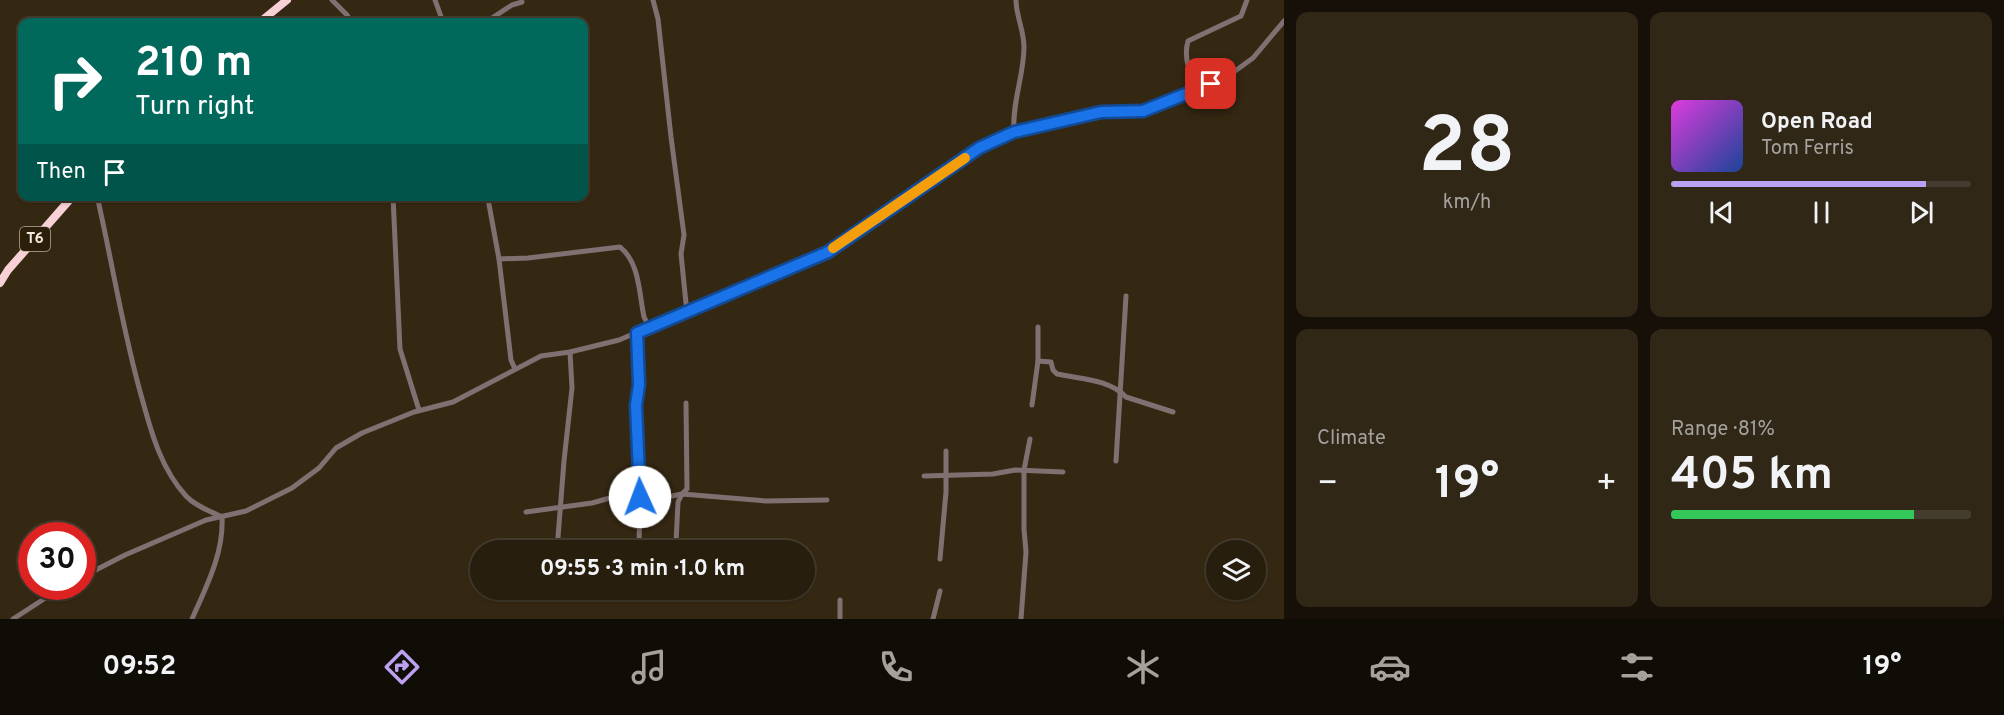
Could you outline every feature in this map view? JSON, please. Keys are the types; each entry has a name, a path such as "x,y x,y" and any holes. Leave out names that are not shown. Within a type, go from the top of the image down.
{"highway":[{"path":"265,18 287,0"},
{"name":"T6","path":"0,283 8,270 68,201"}],"street":[{"path":"332,0 349,18"},
{"path":"435,0 442,18"},
{"path":"653,0 684,236 681,254 687,313"},
{"path":"1014,132 1013,117 1024,44 1016,11 1016,0"},
{"path":"1198,90 1185,53 1188,41 1241,16 1246,0"},
{"path":"492,18 512,5 522,2"},
{"path":"96,570 206,520 246,511 292,488 319,468 336,448 362,434 419,410 453,402 542,356 619,340 828,252 979,148 1014,132 1101,112 1143,111 1224,79 1253,58 1284,21"},
{"path":"98,201 129,355 150,428 167,471 188,498 222,517"},
{"path":"393,201 400,349 419,410"},
{"path":"488,201 499,259 511,360 515,369"},
{"path":"499,259 528,258 620,247 628,253 634,266 644,317 652,327"},
{"path":"1116,461 1126,296"},
{"path":"1032,405 1038,361 1038,327"},
{"path":"637,333 639,540"},
{"path":"558,540 572,388 570,352"},
{"path":"1038,361 1051,362 1057,374 1096,382 1126,397 1173,412"},
{"path":"676,540 678,502 687,489 686,403"},
{"path":"1021,619 1026,552 1024,470 1030,440"},
{"path":"940,559 945,504 946,451"},
{"path":"924,476 993,474 1024,470 1063,472"},
{"path":"526,512 610,498 682,494 766,501 827,500"},
{"path":"192,619 210,581 223,528 222,517"},
{"path":"933,619 940,591"},
{"path":"13,619 42,600"},
{"path":"840,600 840,619"}],"slow traffic":[{"path":"833,248 965,158"}],"route":[{"path":"640,497 636,405 639,385 637,333 828,252 979,148 1014,132 1101,112 1143,111 1211,84"}]}
